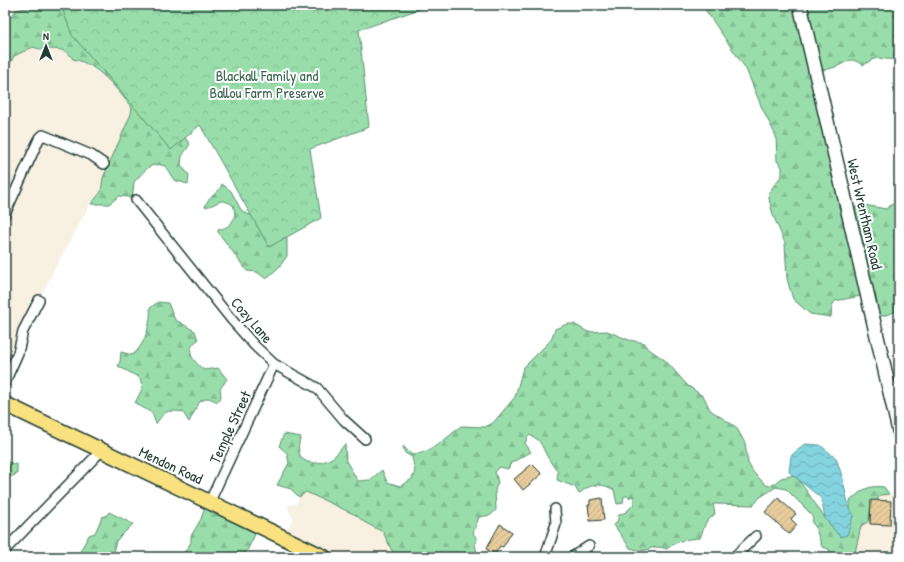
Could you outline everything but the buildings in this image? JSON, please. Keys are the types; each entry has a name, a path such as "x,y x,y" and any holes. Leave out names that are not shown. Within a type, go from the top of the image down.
{"main road":[{"name":"Mendon Road","path":"5,404 101,451 210,501 306,553 324,557"}],"street":[{"name":"West Wrentham Road","path":"800,5 899,431"},
{"path":"5,214 39,139 43,135 91,155 104,164"},
{"name":"Cozy Lane","path":"136,200 231,319 264,355 274,364 317,388 344,420 365,439"},
{"path":"5,382 18,353 23,331 39,300"},
{"name":"Temple Street","path":"210,501 274,364"},
{"path":"5,550 101,451"},
{"path":"545,557 556,524 555,509"},
{"path":"734,557 756,536"},
{"path":"572,557 589,546"}],"shaded area":[{"path":"33,47 41,50 53,48 69,54 73,59 78,60 108,79 132,108 131,114 103,178 101,192 92,201 37,304 10,379 5,388 5,73 13,56"},
{"path":"306,492 356,515 364,522 383,532 395,557 321,557 283,538 293,519 289,512 288,505 296,504 299,497"},
{"path":"889,494 899,496 899,557 854,557 861,526 871,502 880,495"}],"green space":[{"path":"42,5 327,5 178,129 190,144 182,156 181,165 189,175 188,184 174,180 165,166 155,165 144,171 134,182 132,201 128,197 119,196 109,204 91,204 101,192 103,178 131,114 132,108 113,85 99,72 91,66 73,59 64,51 54,49 38,49 33,47 14,56 5,73 5,19 12,16 16,10"},
{"name":"Blackall Family and Ballou Farm Preserve","path":"61,5 431,5 359,30 369,127 310,149 321,218 269,247 200,125 171,150 72,35"},
{"path":"702,5 899,5 899,53 896,59 877,58 864,65 850,60 833,68 816,71 849,209 864,205 886,209 894,203 899,202 899,285 895,291 895,312 876,318 866,295 835,301 832,306 831,317 810,314 793,299 787,279 785,243 773,215 769,199 769,192 782,175 782,167 777,161 776,136 762,108 746,69"},
{"path":"222,184 231,191 241,210 247,214 273,221 283,231 287,238 287,256 280,266 266,279 257,272 247,271 218,232 218,230 227,227 232,222 235,214 233,205 228,202 221,201 205,207"},
{"path":"158,302 168,303 175,320 195,331 198,340 191,348 194,360 204,370 218,368 227,379 220,389 221,397 218,402 209,398 200,401 189,422 183,412 170,411 164,414 156,424 152,413 135,403 143,387 140,378 118,366 121,352 132,355 140,347 150,320 150,308"},
{"path":"567,324 574,324 588,332 607,331 629,340 645,343 646,347 666,361 687,385 704,397 710,410 736,427 745,443 748,463 753,472 766,485 771,486 781,478 795,475 831,526 850,521 850,501 862,491 873,487 884,487 889,494 880,495 877,500 871,502 869,521 861,526 854,557 832,557 829,549 822,547 815,526 812,523 813,519 811,514 786,489 776,487 759,498 754,505 713,504 715,514 706,522 700,538 682,540 667,549 661,547 646,550 630,548 614,525 617,522 619,515 626,512 634,504 634,497 631,496 630,498 628,496 624,496 623,503 617,504 614,490 600,485 591,486 579,494 575,487 557,480 558,472 549,460 540,443 536,438 529,435 525,443 531,452 511,463 508,469 500,467 495,472 498,482 495,490 496,510 491,515 479,517 473,533 477,539 475,544 477,553 484,557 395,557 383,532 364,522 356,515 306,492 299,497 291,489 277,485 289,463 287,453 279,446 284,434 301,437 299,452 301,458 311,463 318,463 332,458 345,444 346,461 358,481 370,480 382,470 387,482 400,486 412,479 415,471 412,457 405,453 403,446 412,455 419,454 438,444 461,426 485,427 493,423 515,397 523,368 551,340 555,329"},
{"path":"5,461 17,465 17,474 5,479"},
{"path":"206,504 258,528 247,551 238,557 179,557 187,549 191,542 191,536 201,519"},
{"path":"109,512 133,524 116,541 114,549 118,557 77,557 89,535 95,533 102,517 107,515"}],"water":[{"path":"804,444 820,445 836,458 842,476 849,508 853,516 847,535 840,537 825,518 821,498 789,472 791,456"}]}
